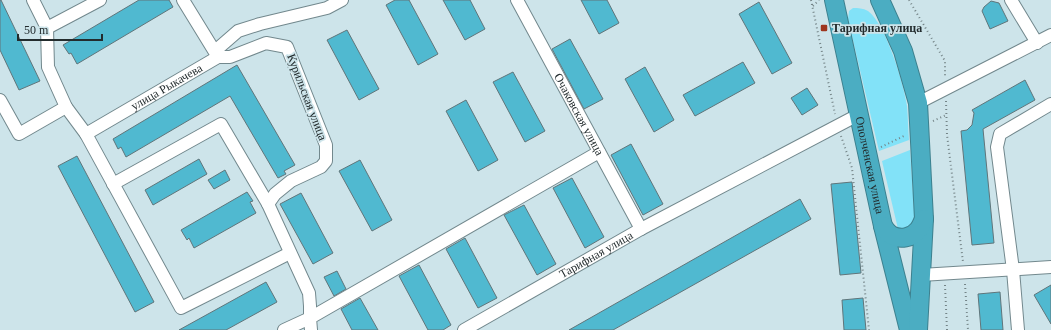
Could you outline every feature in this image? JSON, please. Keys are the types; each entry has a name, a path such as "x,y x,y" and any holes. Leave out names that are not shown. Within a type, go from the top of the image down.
{"highway":[{"name":"Ополченская улица","path":"834,0 858,115 908,330"},
{"path":"839,19 840,9 843,3 847,0"},
{"path":"877,1 902,51 918,103 924,219 918,330"},
{"path":"883,226 890,235 896,237 908,237 913,235 918,230 924,219"}],"street":[{"path":"33,0 47,28 48,68 66,107 86,134 181,308 290,253"},
{"path":"47,28 100,0"},
{"path":"183,0 218,57"},
{"path":"218,57 215,51 238,31 260,24 327,8 342,0"},
{"name":"Очаковская улица","path":"517,0 641,229"},
{"path":"1011,0 1037,43"},
{"path":"918,103 1051,35"},
{"name":"Курильская улица","path":"218,57 230,57 266,43 287,47 326,145 326,160 321,167 291,181 275,194 268,204"},
{"name":"улица Рыкачева","path":"86,134 218,57"},
{"path":"1018,330 1013,270 997,147 1000,134 1051,104"},
{"path":"1,105 19,134 66,107"},
{"name":"Тарифная улица","path":"464,330 641,229 858,115"},
{"path":"113,184 221,124 268,204 309,293 310,324"},
{"path":"284,330 310,324 599,152"},
{"path":"921,275 1051,267"}],"path":[{"path":"811,0 838,126 852,168 869,330"},
{"path":"812,6 819,0"},
{"path":"909,0 945,61 947,135 964,272 968,330"},
{"path":"850,162 946,115"},
{"path":"945,274 947,330"}],"shaded area":[{"path":"853,8 868,11 875,18 881,28 898,70 907,106 909,140 879,151 848,19 849,11"},
{"path":"910,150 915,223 911,228 898,229 882,161"}],"building":[{"path":"0,0 40,81 19,90 0,50"},
{"path":"139,0 169,0 173,7 77,64 71,53 69,54 63,45"},
{"path":"395,0 409,0 438,54 418,65 386,5"},
{"path":"443,0 470,0 485,29 465,40"},
{"path":"581,0 607,0 619,23 599,34"},
{"path":"991,1 999,3 1008,21 990,29 982,11"},
{"path":"759,2 792,63 772,74 739,14"},
{"path":"347,30 379,89 359,100 327,40"},
{"path":"570,39 603,99 584,109 552,49"},
{"path":"743,62 755,83 695,116 683,95"},
{"path":"237,65 295,165 284,171 286,174 278,178 230,96 126,157 121,147 118,149 113,139"},
{"path":"645,67 674,120 654,132 625,79"},
{"path":"513,72 545,131 525,142 493,82"},
{"path":"1025,80 1035,100 983,129 994,243 972,245 961,131 967,130 972,125 974,113 972,110"},
{"path":"807,88 818,105 802,115 791,98"},
{"path":"466,100 498,160 478,171 446,111"},
{"path":"631,144 663,204 643,215 611,155"},
{"path":"77,156 154,302 135,312 58,166"},
{"path":"199,159 207,174 153,205 145,190"},
{"path":"360,160 392,220 372,231 339,171"},
{"path":"225,170 230,180 214,189 208,180"},
{"path":"572,178 604,237 585,248 553,188"},
{"path":"852,182 861,273 840,275 831,184"},
{"path":"247,192 253,201 250,202 256,213 194,248 189,238 187,240 181,230"},
{"path":"301,193 333,253 313,264 280,204"},
{"path":"800,199 811,219 613,330 569,330"},
{"path":"524,205 556,264 537,275 504,215"},
{"path":"465,238 497,298 478,308 446,249"},
{"path":"419,265 451,325 443,330 428,330 399,276"},
{"path":"337,271 346,289 334,296 324,277"},
{"path":"266,282 277,302 226,330 179,330"},
{"path":"1051,285 1051,324 1034,295"},
{"path":"1000,292 1003,330 981,330 978,294"},
{"path":"360,298 378,330 352,330 341,309"},
{"path":"863,298 866,330 844,330 842,300"}],"place":[{"name":"Тарифная улица","path":"824,28"}]}
